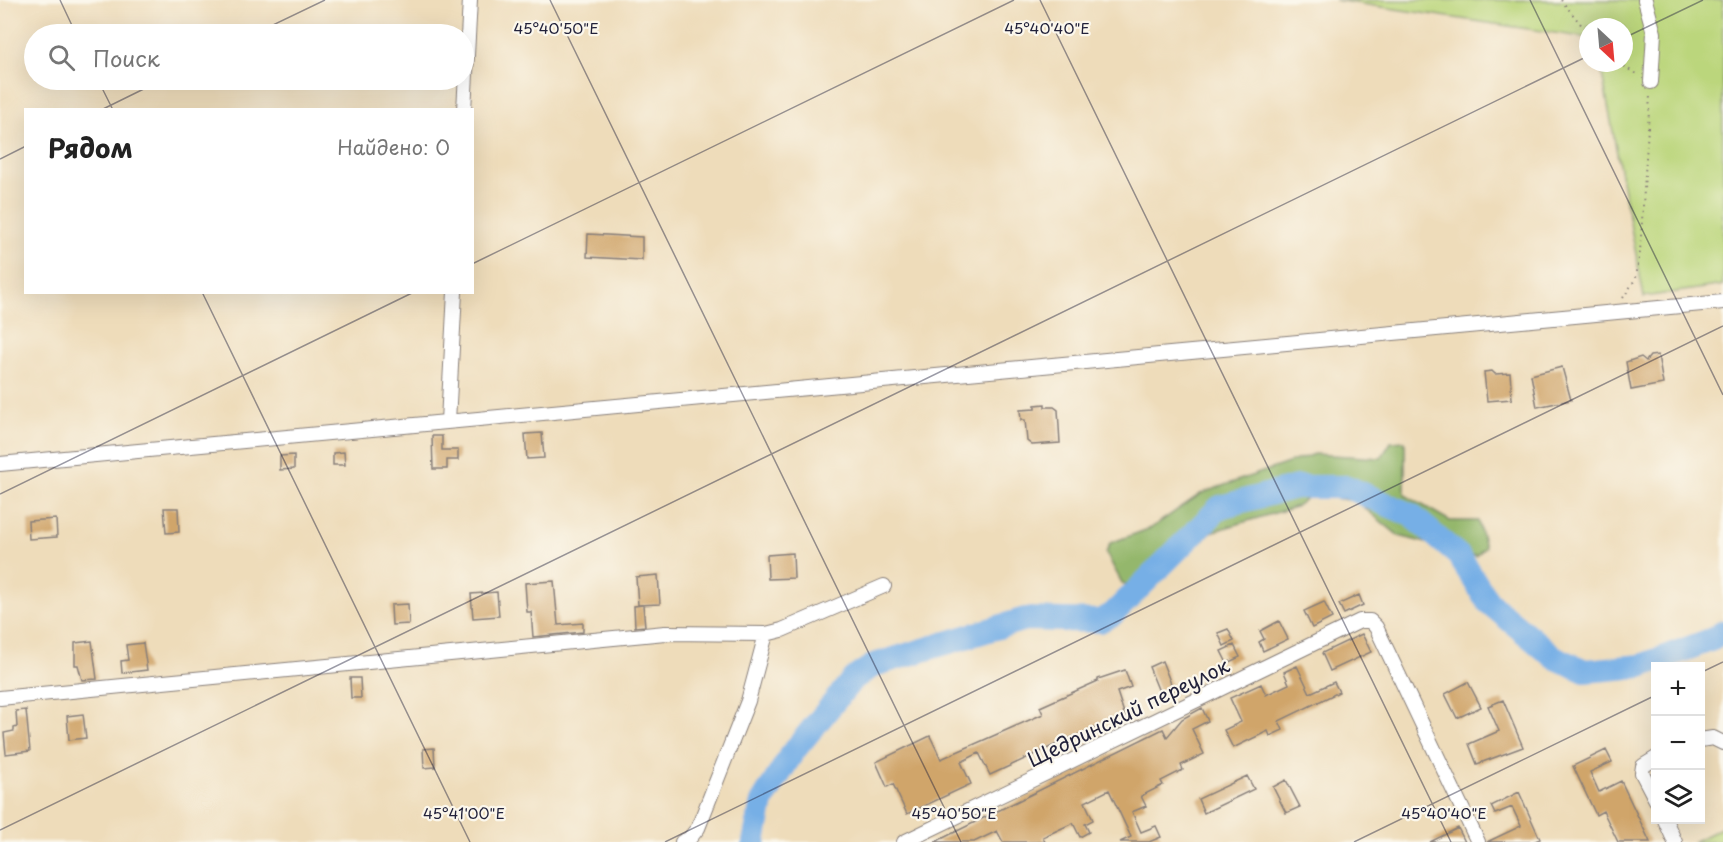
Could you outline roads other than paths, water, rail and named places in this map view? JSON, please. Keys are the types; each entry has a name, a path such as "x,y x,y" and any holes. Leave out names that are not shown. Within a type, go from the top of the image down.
{"street":[{"path":"469,24 470,0"},
{"path":"1645,0 1654,33 1651,82"},
{"path":"464,108 465,90"},
{"path":"448,421 455,294"},
{"path":"0,464 1723,302"},
{"path":"0,698 665,633 766,634 782,630 884,586"},
{"name":"Щедринский переулок","path":"904,842 1360,621 1370,621 1376,627 1478,842"},
{"path":"682,842 689,839 698,828 748,701 766,634"},
{"path":"1705,739 1713,738 1723,742"},
{"path":"1651,761 1643,766 1642,773 1651,790"},
{"path":"1667,824 1675,842"}],"waterway":[{"path":"754,842 762,802 793,752 853,679 874,665 1025,619 1100,621 1113,614 1220,507 1296,487 1347,487 1411,515 1459,556 1488,602 1554,657 1585,671 1641,666 1713,639 1723,632"}]}
